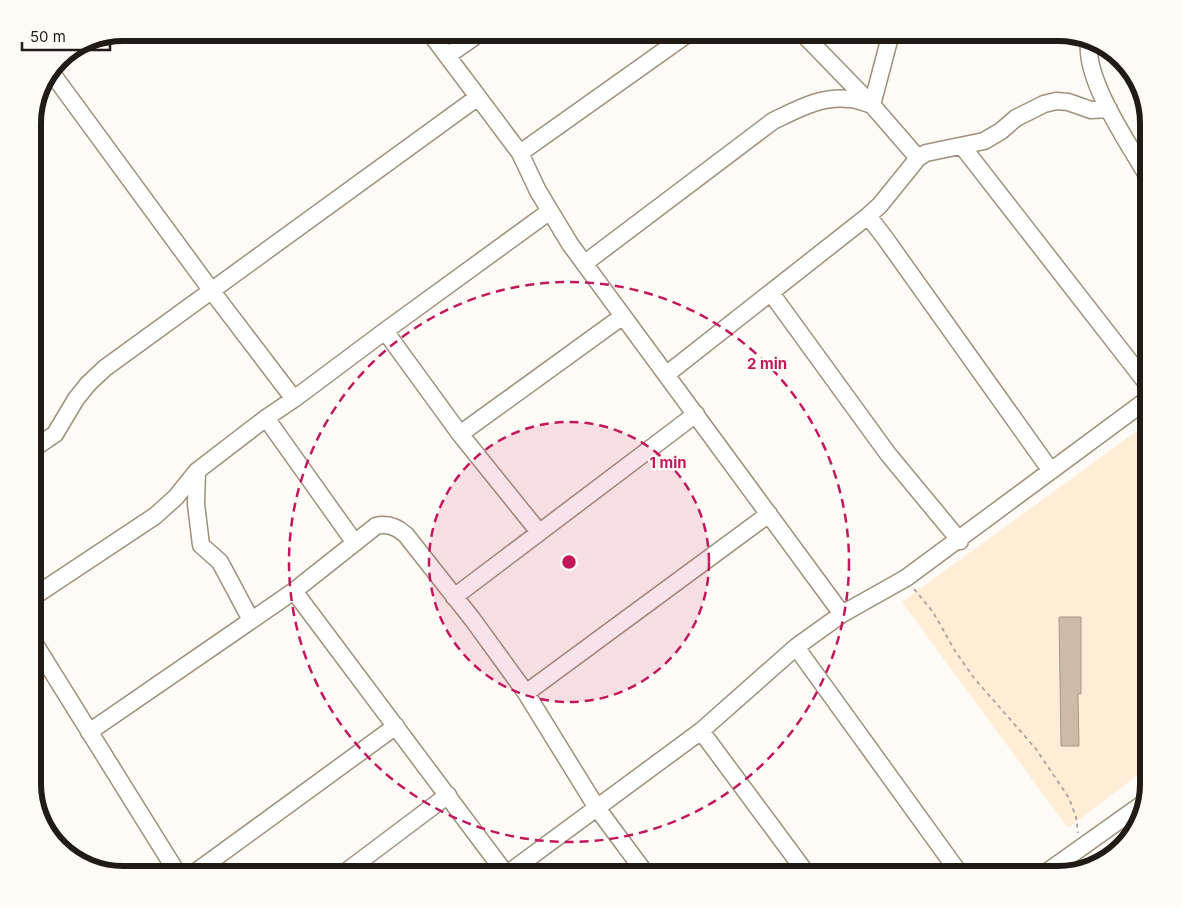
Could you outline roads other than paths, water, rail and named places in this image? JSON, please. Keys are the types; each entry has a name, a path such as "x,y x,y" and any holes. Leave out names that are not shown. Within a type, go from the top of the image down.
{"street":[{"path":"436,41 520,153 550,211 570,244 842,614"},
{"path":"447,56 468,41"},
{"path":"520,153 676,41"},
{"path":"811,41 872,105 918,158"},
{"path":"872,105 889,41"},
{"path":"1089,48 1088,54 1095,82 1109,109 1140,149"},
{"path":"55,78 211,290 294,399"},
{"path":"41,444 55,434 76,399 105,368 478,97"},
{"path":"585,263 774,121 805,105 824,100 850,98 872,105"},
{"path":"667,374 868,216 880,205 918,158 936,150 962,146 991,138 1016,118 1044,104 1062,102 1091,110 1109,109"},
{"path":"962,146 1140,375"},
{"path":"41,591 155,516 176,497 197,471 266,418 550,211"},
{"path":"868,216 1052,471"},
{"path":"771,293 888,454 960,540"},
{"path":"460,434 623,316"},
{"path":"385,331 460,434 539,532"},
{"path":"518,866 701,731 796,648 842,614 906,578 960,540 1140,405"},
{"path":"454,596 696,414"},
{"path":"266,418 355,543"},
{"path":"197,471 196,504 201,545 220,562 251,620"},
{"path":"526,693 770,514"},
{"path":"89,732 294,591 376,526 384,524 399,529 454,596 526,693 597,808 640,866"},
{"path":"294,591 501,866"},
{"path":"796,648 954,866"},
{"path":"41,654 173,866"},
{"path":"204,866 396,726"},
{"path":"701,731 801,866"},
{"path":"354,866 448,795"},
{"path":"1055,866 1135,809"}]}
